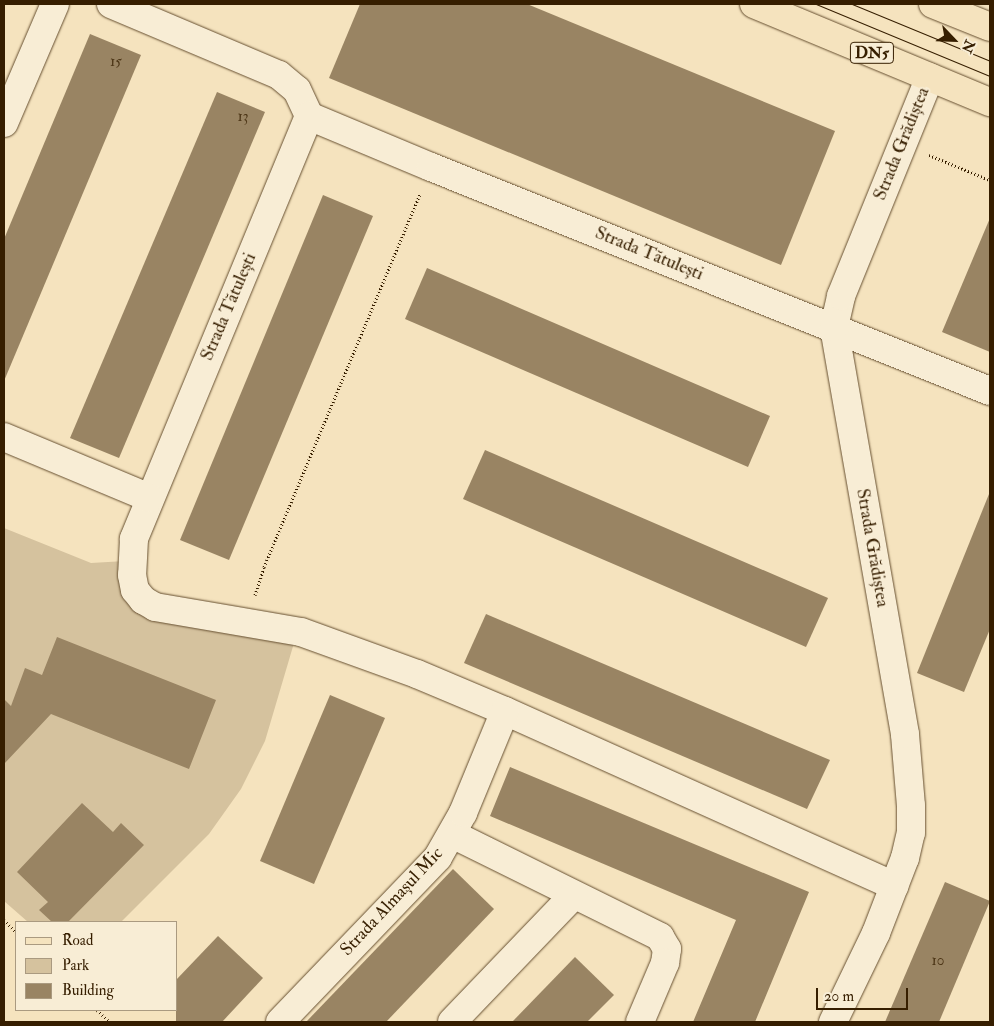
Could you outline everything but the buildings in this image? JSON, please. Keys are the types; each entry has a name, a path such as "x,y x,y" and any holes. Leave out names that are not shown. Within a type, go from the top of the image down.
{"main road":[{"name":"DN5","path":"754,4 990,102"},
{"path":"933,4 990,27"}],"street":[{"path":"4,124 55,4"},
{"path":"111,4 279,75 297,90 309,116"},
{"name":"Strada Grădiștea","path":"833,1022 876,933 895,886 911,833 911,806 905,734 834,327 841,296 930,77"},
{"name":"Strada Tătulești","path":"895,886 505,711 410,672 301,632 155,607 143,600 135,590 132,558 134,539 309,116 431,167 990,390"},
{"path":"4,437 150,498"},
{"name":"Strada Almașul Mic","path":"280,1022 438,857 452,834 475,786 505,711"},
{"path":"452,834 660,937 667,949 665,963 640,1022"},
{"path":"452,1022 574,895"}],"path":[{"path":"902,144 990,180"},
{"path":"249,622 256,589 264,567 431,167"},
{"path":"4,920 15,931"},
{"path":"98,1011 110,1022"}],"green space":[{"path":"4,528 91,563 125,561 127,586 294,643 265,741 241,789 209,834 122,921 27,921 4,901"}],"tram line":[{"path":"816,4 990,76"},
{"path":"852,4 990,61"}]}
